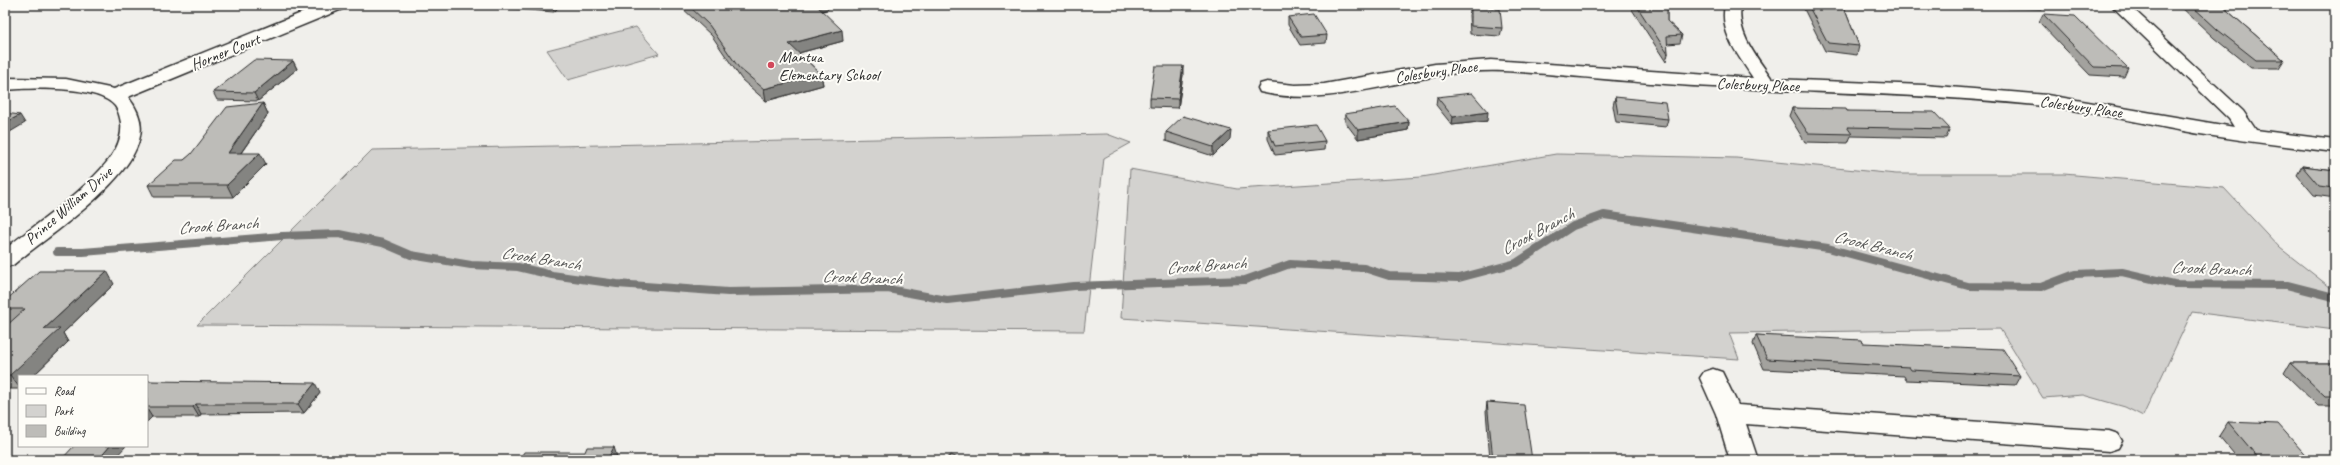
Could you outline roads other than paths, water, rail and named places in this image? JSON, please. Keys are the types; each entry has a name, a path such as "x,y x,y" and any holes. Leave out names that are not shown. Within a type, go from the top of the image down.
{"street":[{"name":"Horner Court","path":"114,96 336,5"},
{"path":"1733,5 1730,13 1732,27 1766,84"},
{"path":"2119,5 2236,115 2249,135"},
{"name":"Colesbury Place","path":"1267,88 1288,92 1321,90 1439,68 1473,65 1509,66 1679,80 1940,91 2011,97 2106,109 2198,127 2335,146"},
{"path":"5,84 66,85 114,96"},
{"name":"Prince William Drive","path":"5,260 87,193 120,159 127,146 132,126 129,116 121,101 114,96"},
{"path":"1713,378 1729,414 1744,460"},
{"path":"1729,414 2109,441"}],"waterway":[{"name":"Crook Branch","path":"57,252 83,252 282,236 339,234 383,243 411,255 471,265 518,267 552,275 617,284 728,292 888,289 947,300 1074,286 1245,280 1290,264 1364,268 1389,276 1459,278 1516,263 1573,226 1604,215 1828,248 1968,286 2041,287 2075,274 2122,272 2174,284 2287,285 2330,296 2335,300"}],"place":[{"name":"Mantua Elementary School","path":"771,65"}]}
